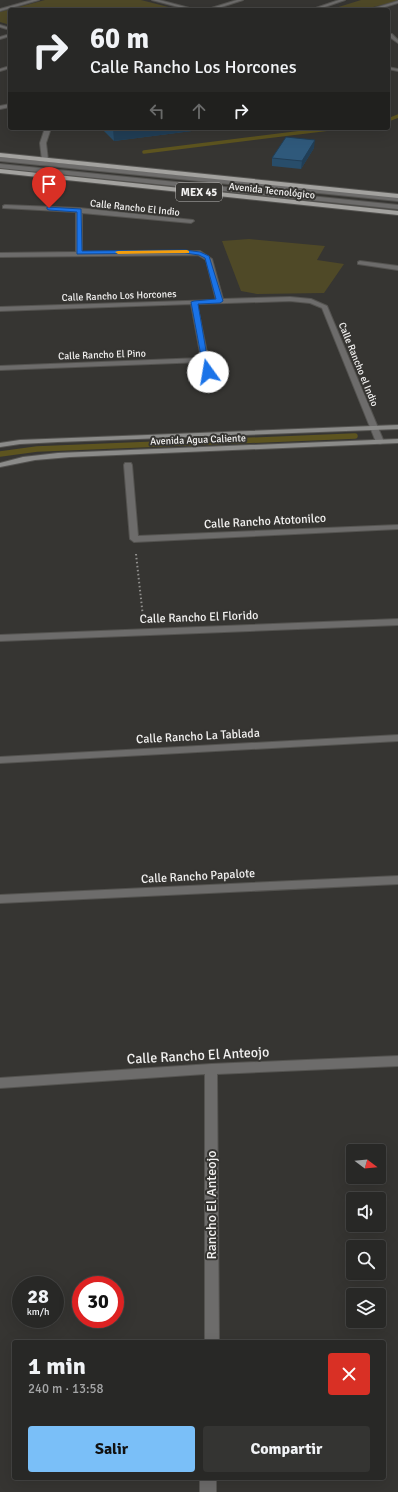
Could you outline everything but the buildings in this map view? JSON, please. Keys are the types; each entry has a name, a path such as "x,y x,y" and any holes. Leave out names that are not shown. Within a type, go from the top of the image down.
{"main road":[{"name":"Avenida Tecnológico","path":"0,155 398,196"},
{"name":"Avenida Tecnológico","path":"0,171 384,211 398,208"}],"street":[{"path":"0,10 37,0"},
{"path":"154,0 187,8"},
{"path":"214,8 241,0"},
{"path":"318,8 343,0"},
{"path":"377,8 398,2"},
{"path":"390,36 398,42"},
{"path":"45,160 43,143 47,130"},
{"path":"0,159 398,199"},
{"path":"0,166 398,208"},
{"name":"Calle Rancho El Indio","path":"5,207 79,210 192,221"},
{"path":"79,210 79,253"},
{"path":"0,256 79,253 185,252 200,254 209,259 220,301"},
{"path":"360,264 398,268"},
{"name":"Calle Rancho Los Horcones","path":"0,309 290,299 311,301"},
{"name":"Calle Rancho el Indio","path":"311,301 325,307 380,442"},
{"path":"194,302 204,360 208,372"},
{"name":"Calle Rancho El Pino","path":"0,368 204,360"},
{"name":"Avenida Agua Caliente","path":"0,445 20,442 58,440 398,427"},
{"name":"Avenida Agua Caliente","path":"0,465 28,458 70,454 398,442"},
{"path":"128,465 134,539"},
{"name":"Calle Rancho Atotonilco","path":"134,539 398,528"},
{"name":"Calle Rancho El Florido","path":"0,638 398,622"},
{"name":"Calle Rancho La Tablada","path":"0,760 398,738"},
{"name":"Calle Rancho Papalote","path":"0,899 398,880"},
{"name":"Calle Rancho El Anteojo","path":"0,1083 211,1069 398,1061"},
{"name":"Rancho El Anteojo","path":"211,1069 212,1340"},
{"path":"208,1480 208,1492"}],"path":[{"path":"134,539 145,631"}],"shaded area":[{"path":"45,0 141,0 172,8 15,8"},
{"path":"361,0 398,0 369,8 335,8"},
{"path":"8,10 8,24 0,22 0,12"},
{"path":"249,239 325,246 317,260 344,264 324,293 257,294 241,291 222,241"}],"waterway":[{"path":"390,119 398,116"},
{"path":"144,152 321,130"},
{"path":"0,454 37,449 355,436"}],"slow traffic":[{"path":"118,252 187,252"}],"route":[{"path":"49,208 79,210 79,253 194,252 208,257 220,301 194,302 204,360 208,372"}]}
